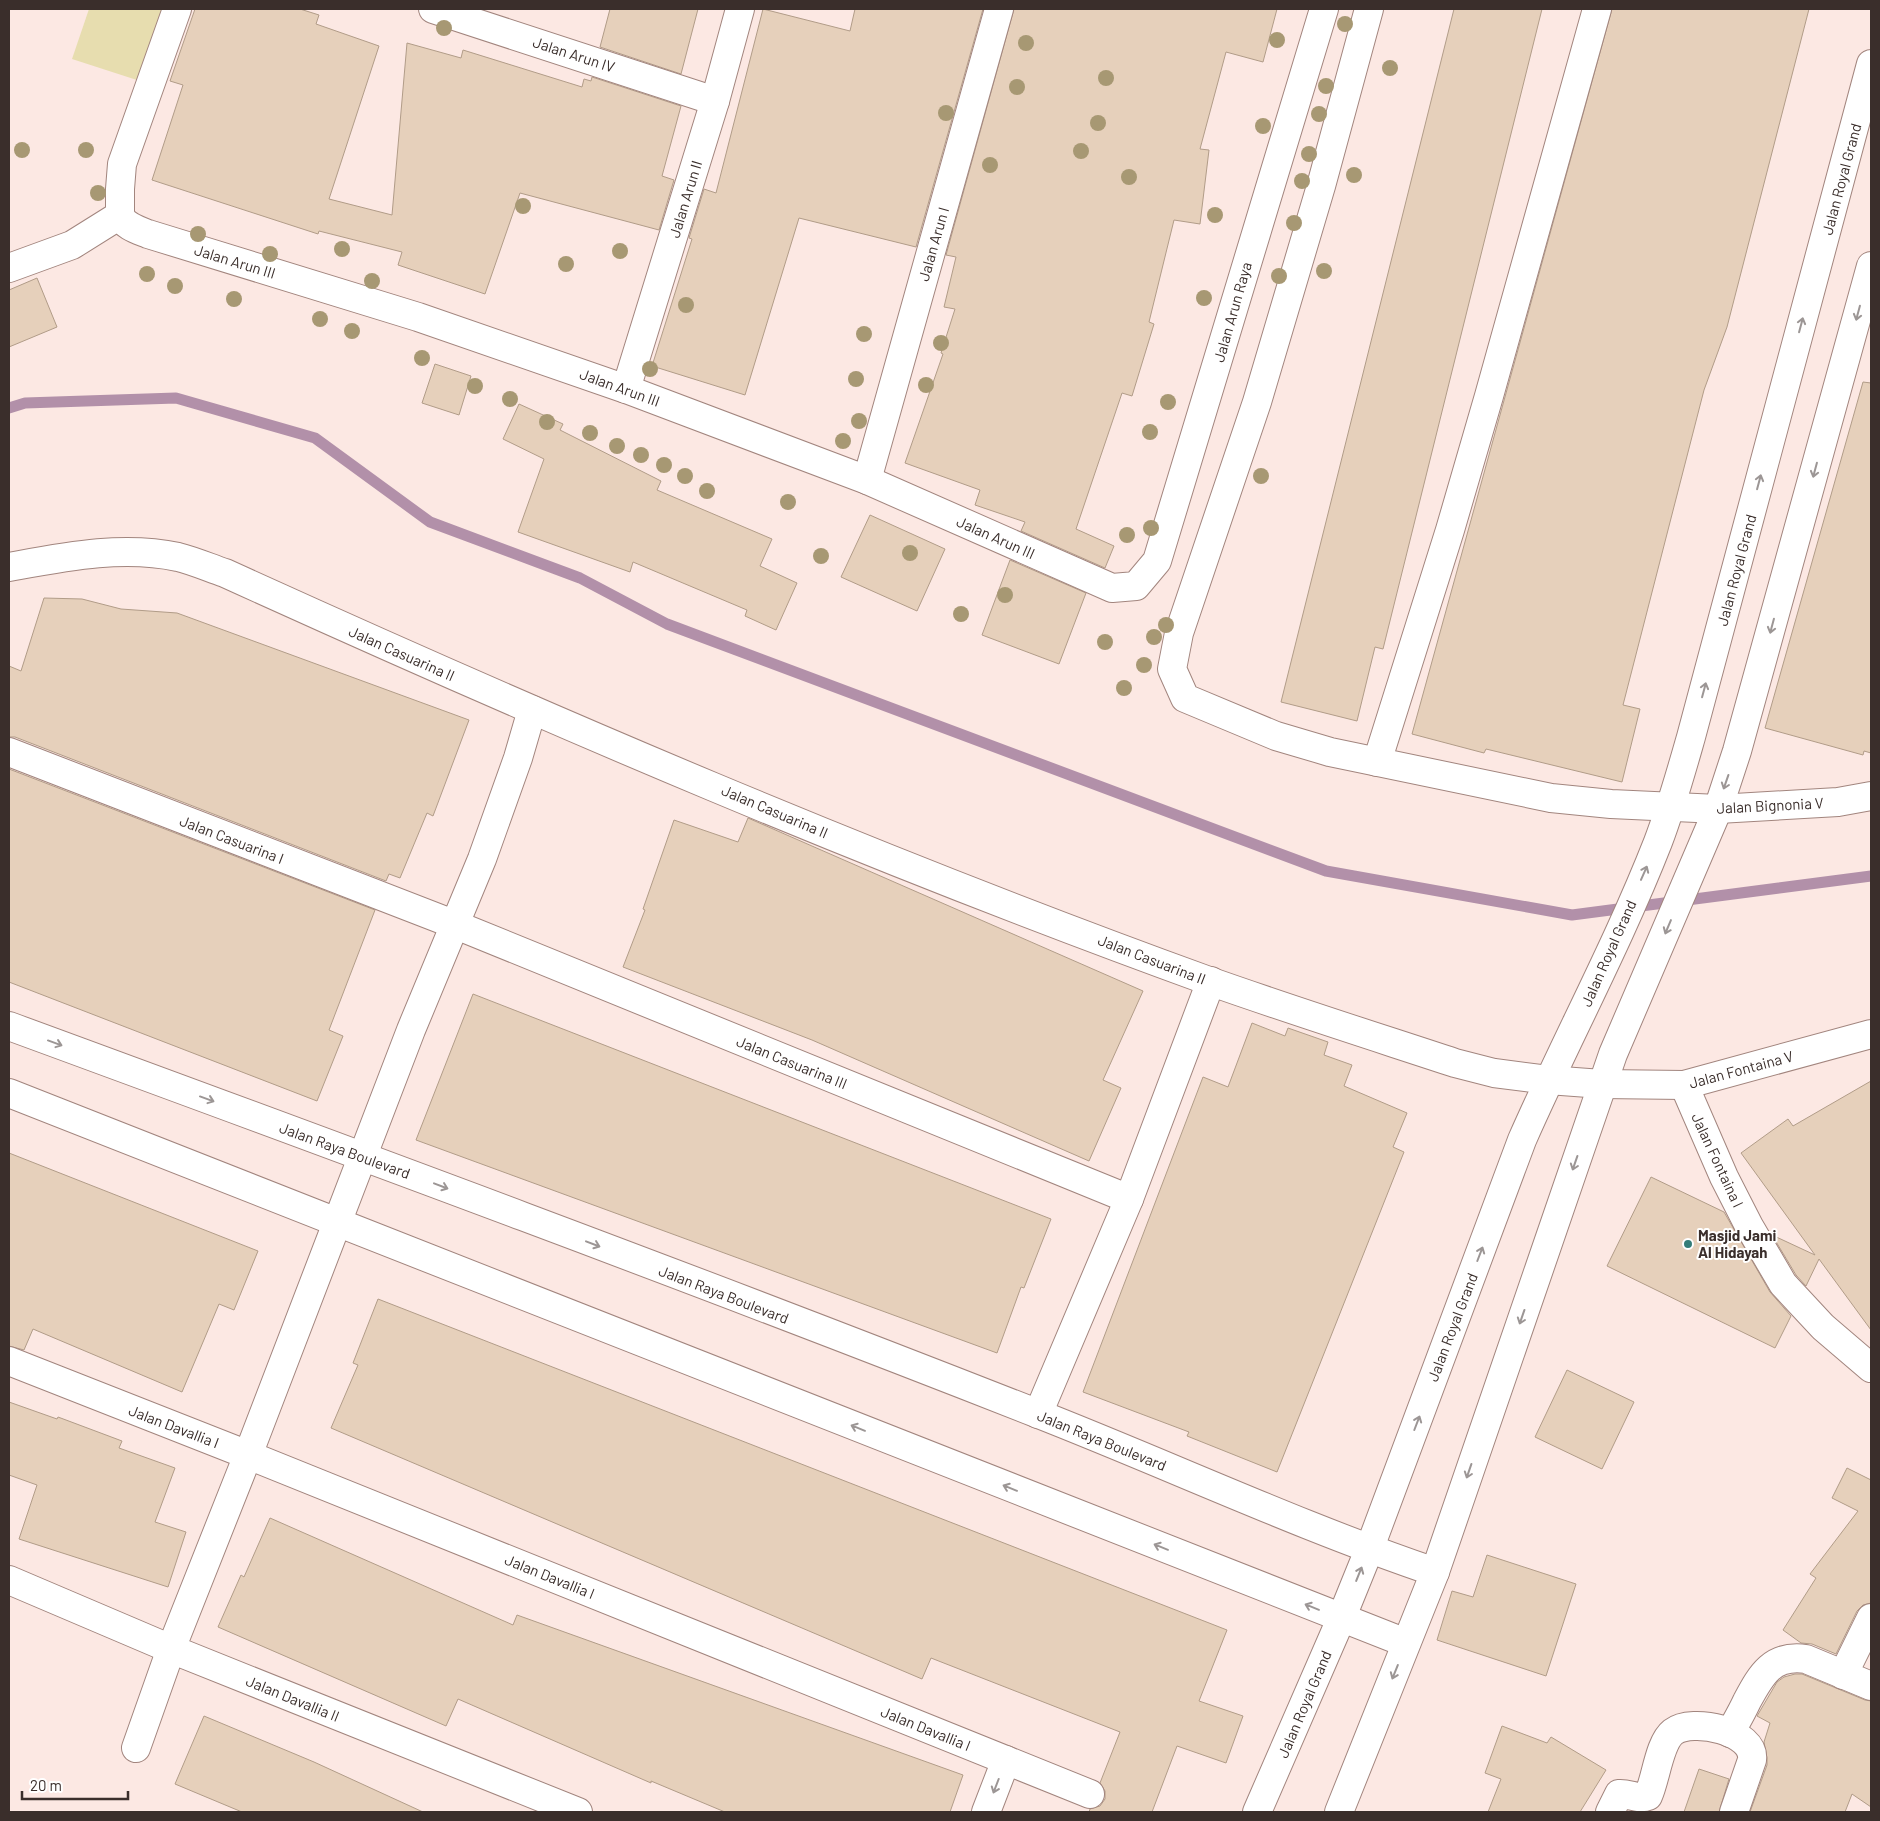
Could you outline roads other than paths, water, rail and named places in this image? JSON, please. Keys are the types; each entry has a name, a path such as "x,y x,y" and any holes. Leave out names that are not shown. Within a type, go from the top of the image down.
{"street":[{"path":"9,268 72,245 120,215 122,164 177,9"},
{"name":"Jalan Arun IV","path":"433,9 715,100"},
{"name":"Jalan Arun II","path":"626,389 715,100 740,9"},
{"name":"Jalan Arun I","path":"867,480 999,9"},
{"name":"Jalan Arun Raya","path":"1112,588 1136,586 1157,561 1324,9"},
{"name":"Jalan Bignonia V","path":"1369,9 1321,186 1257,402 1179,633 1172,669 1185,698 1276,736 1330,752 1550,798 1611,804 1718,809 1829,803 1871,796"},
{"path":"1377,762 1470,463 1597,9"},
{"name":"Jalan Royal Grand","path":"1257,1812 1369,1550 1522,1140 1658,841 1694,727 1871,64"},
{"name":"Jalan Arun III","path":"120,215 122,221 148,234 418,318 626,389 867,480 1112,588"},
{"path":"1339,1812 1435,1572 1602,1084 1718,809 1737,751 1871,266"},
{"name":"Jalan Casuarina II","path":"9,567 71,555 130,552 178,557 225,574 532,710 874,853 1211,981 1455,1064 1494,1073 1548,1080"},
{"path":"136,1748 171,1649 364,1156 411,1030 482,859 512,776 532,710"},
{"name":"Jalan Casuarina I","path":"9,752 456,925"},
{"name":"Jalan Casuarina III","path":"456,925 1129,1199"},
{"path":"1038,1414 1129,1199 1211,981"},
{"name":"Jalan Raya Boulevard","path":"9,1026 364,1156 1038,1414 1369,1550 1435,1572"},
{"name":"Jalan Fontaina V","path":"1548,1080 1602,1084 1684,1085 1871,1034"},
{"name":"Jalan Fontaina I","path":"1684,1085 1724,1177 1749,1226 1783,1284 1823,1327 1871,1368"},
{"path":"9,1093 1406,1643"},
{"name":"Jalan Davallia I","path":"9,1361 248,1455 1090,1794"},
{"name":"Jalan Davallia II","path":"9,1580 171,1649 578,1812"},
{"path":"1843,1675 1871,1618"},
{"path":"1730,1733 1756,1683 1777,1662 1796,1657 1806,1659 1871,1686"},
{"path":"1610,1812 1619,1794 1636,1797 1648,1796 1655,1780 1665,1743 1672,1732 1680,1727 1692,1726 1713,1728 1730,1733 1741,1738 1753,1753 1734,1812"},
{"path":"986,1812 1006,1760"}],"waterway":[{"path":"9,408 25,403 176,398 315,438 430,522 580,578 667,624 1326,871 1572,915 1871,876"}],"place":[{"name":"Masjid Jami Al Hidayah","path":"1688,1244"}]}
